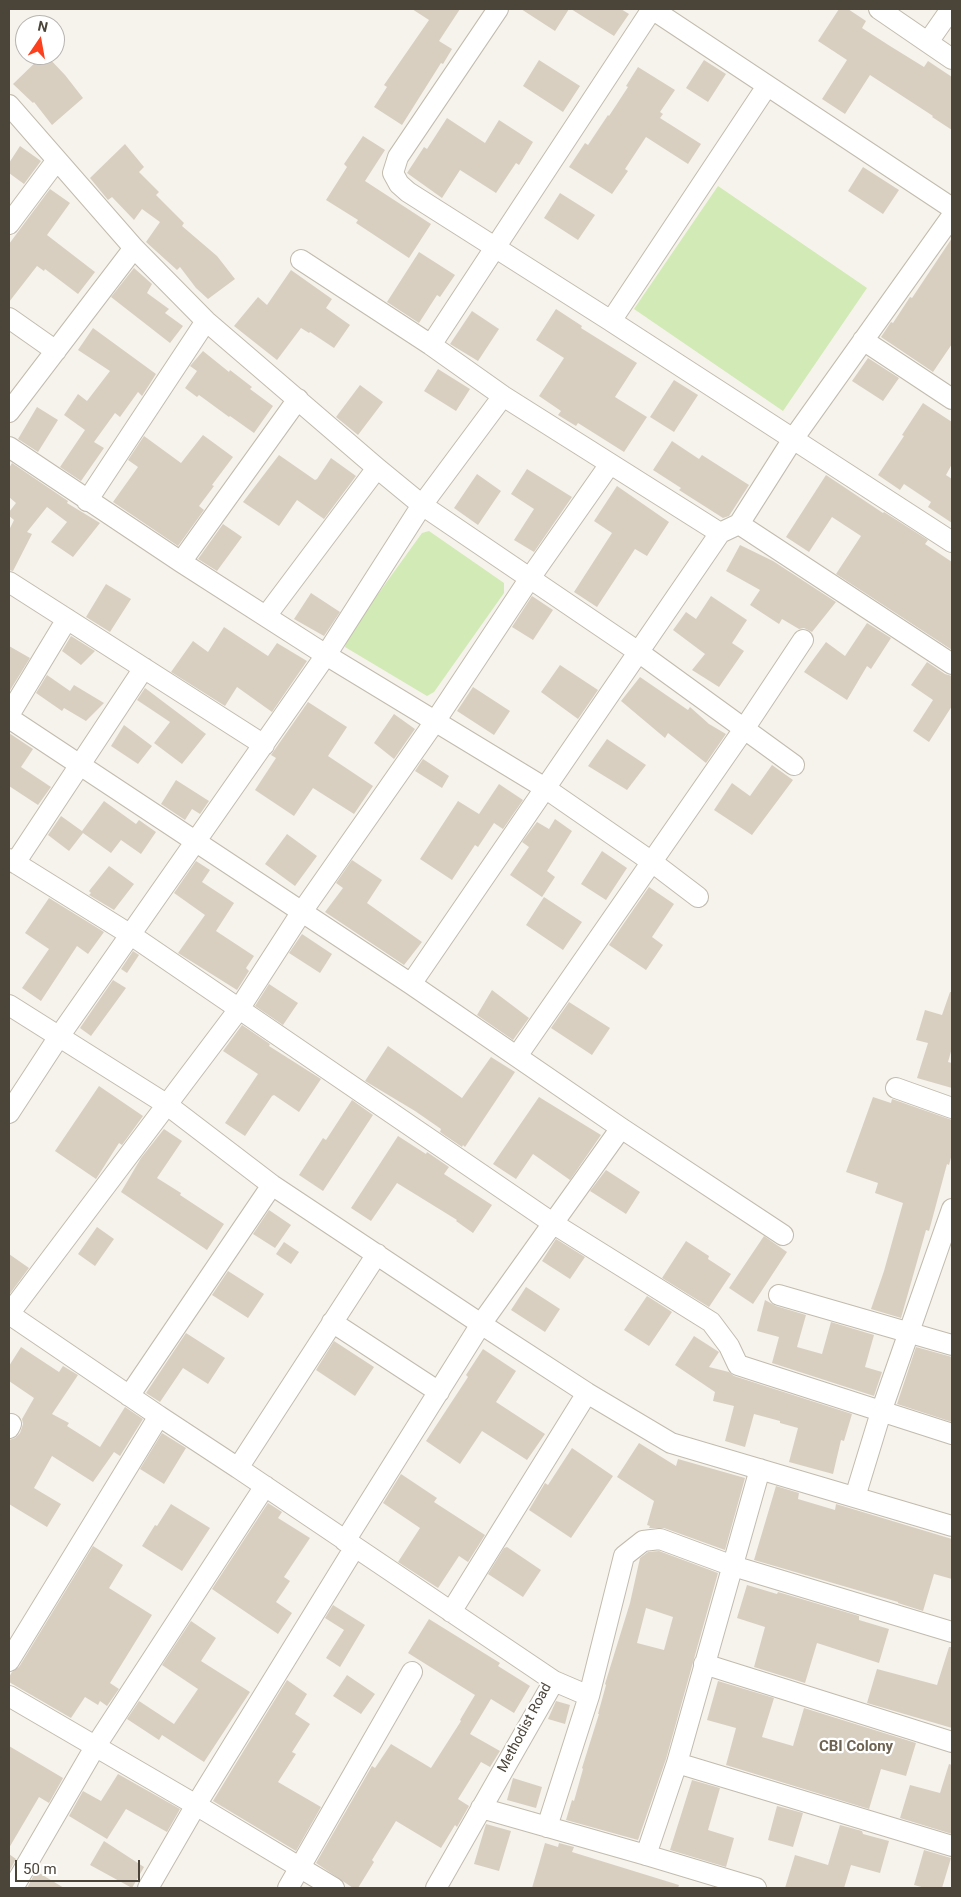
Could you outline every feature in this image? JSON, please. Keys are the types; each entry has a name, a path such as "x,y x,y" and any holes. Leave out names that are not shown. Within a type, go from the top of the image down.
{"street":[{"path":"498,9 398,157 393,173 398,184 952,542"},
{"path":"432,345 652,9 952,208"},
{"path":"879,9 952,59"},
{"path":"928,42 951,9"},
{"path":"611,321 768,86"},
{"path":"9,105 134,248 206,321 377,468 422,505 637,651 794,765"},
{"path":"9,224 57,160"},
{"path":"411,984 546,788 637,651 720,533 739,524 793,439 952,216"},
{"path":"9,412 134,248"},
{"path":"301,260 432,345 503,396 720,533"},
{"path":"9,318 56,351"},
{"path":"87,500 206,321"},
{"path":"863,340 952,399"},
{"path":"9,1113 58,1038 326,655 422,505 503,396"},
{"path":"180,562 298,400"},
{"path":"9,447 180,562 326,655 546,788 652,862 698,897"},
{"path":"9,1314 239,1009 301,912 436,720 530,578 610,464"},
{"path":"266,616 377,468"},
{"path":"739,524 952,664"},
{"path":"9,582 264,745"},
{"path":"67,619 9,717 79,766 411,984 621,1128 783,1235"},
{"path":"517,1056 744,729 803,640"},
{"path":"144,668 79,766 12,861 131,935 554,1224 712,1322 729,1346 738,1365 952,1434"},
{"path":"9,1005 58,1038 166,1104 272,1185 481,1324 587,1393 672,1443 952,1526"},
{"path":"896,1088 952,1108"},
{"path":"148,1888 438,1392 481,1324 621,1128"},
{"path":"129,1396 272,1185"},
{"path":"856,1496 881,1412 952,1209"},
{"path":"238,1468 377,1254"},
{"path":"779,1295 952,1344"},
{"name":"Methodist Road","path":"9,1314 554,1681 436,1888"},
{"path":"332,1322 438,1392"},
{"path":"451,1612 587,1393"},
{"path":"9,1661 159,1416"},
{"path":"646,1855 677,1763 760,1469"},
{"path":"13,1888 95,1747 265,1486"},
{"path":"547,1827 589,1696 624,1556 643,1541 660,1539 733,1566 952,1632"},
{"path":"704,1664 952,1742"},
{"path":"288,1888 412,1672"},
{"path":"554,1681 589,1696"},
{"path":"9,1696 334,1888"},
{"path":"677,1763 952,1846"},
{"path":"481,1808 756,1888"}],"green space":[{"path":"718,186 867,288 783,411 634,309"},
{"path":"429,531 504,583 504,593 434,692 427,696 345,647 347,637 422,533"}],"building":[{"path":"412,9 460,9 439,41 452,49 402,125 374,107 387,87 384,85 429,20"},
{"path":"521,9 569,9 555,31"},
{"path":"571,9 621,9 629,14 614,36"},
{"path":"839,9 848,9 866,21 862,28 924,67 928,61 952,77 952,130 870,75 845,114 822,99 847,60 818,41"},
{"path":"539,60 580,86 563,112 523,86"},
{"path":"704,60 726,74 708,102 686,88"},
{"path":"33,65 56,65 83,98 52,125 34,102 13,84"},
{"path":"638,67 675,90 660,112 663,114 660,118 701,144 688,164 646,137 625,169 628,171 612,194 569,167 585,143 588,145 609,116 628,87 626,86"},
{"path":"447,118 485,143 499,120 533,142 519,165 516,163 496,193 460,170 442,198 407,173 424,147 427,149"},
{"path":"363,136 385,150 365,181 431,224 409,258 356,223 358,220 326,200 347,167 344,164"},
{"path":"125,144 144,167 139,172 159,192 156,195 184,223 182,226 217,256 235,279 208,299 196,288 180,267 177,270 146,242 160,222 142,209 134,220 112,197 108,200 90,178"},
{"path":"20,146 41,161 24,184 9,173 9,163"},
{"path":"863,167 899,190 883,214 848,191"},
{"path":"50,189 70,203 47,235 95,272 78,294 45,269 44,271 37,266 9,302 9,244"},
{"path":"560,193 595,215 578,240 544,218"},
{"path":"952,238 952,344 933,372 881,337 910,297 912,298"},
{"path":"419,252 455,275 440,297 437,295 419,323 387,302"},
{"path":"134,268 152,284 147,293 169,309 165,313 183,326 170,343 111,297"},
{"path":"291,270 332,299 326,308 350,325 334,348 301,328 277,360 234,326 258,297 267,305"},
{"path":"556,309 582,326 581,328 637,363 615,397 647,417 624,452 578,423 576,426 558,415 561,411 539,396 564,358 536,340"},
{"path":"472,311 499,329 478,361 450,344"},
{"path":"93,328 156,374 142,396 138,392 120,417 115,413 94,442 104,448 81,481 60,467 85,430 64,415 78,394 87,401 110,371 78,350"},
{"path":"203,351 229,372 230,370 252,387 250,389 273,406 254,433 199,395 197,397 185,388 197,371 190,366"},
{"path":"868,358 899,378 883,401 852,381"},
{"path":"438,369 470,389 456,411 424,391"},
{"path":"674,380 698,395 674,432 650,417"},
{"path":"360,385 383,402 358,435 336,417"},
{"path":"923,403 952,422 952,464 946,475 952,479 952,523 928,507 931,502 904,484 900,490 878,475"},
{"path":"37,407 58,420 38,452 18,439"},
{"path":"203,435 233,457 199,506 204,510 178,546 113,502 138,467 128,460 144,436 181,463"},
{"path":"672,441 699,459 702,455 749,485 729,516 723,518 679,490 681,488 653,470"},
{"path":"279,455 315,480 331,458 356,476 324,519 297,500 279,526 243,502"},
{"path":"12,463 68,501 67,503 100,523 73,557 51,542 67,522 47,507 27,532 32,534 13,571 9,570 9,530 14,520 9,516 9,512 16,503 9,497 9,468"},
{"path":"527,469 572,497 534,552 514,540 534,509 511,494"},
{"path":"477,474 501,491 478,525 454,508"},
{"path":"826,475 928,540 925,544 952,562 952,650 836,574 861,536 832,517 809,552 786,537"},
{"path":"617,486 669,522 647,556 635,549 597,607 574,592 612,533 594,521"},
{"path":"223,524 242,537 217,571 198,559"},
{"path":"740,545 773,561 836,602 812,632 804,628 799,629 782,619 779,624 750,605 760,590 726,571"},
{"path":"106,584 131,599 110,632 86,617"},
{"path":"311,593 340,612 324,636 294,619"},
{"path":"532,596 553,610 533,640 512,627"},
{"path":"711,596 747,620 732,643 744,651 719,687 692,670 705,654 673,630 686,612 696,619"},
{"path":"867,623 891,638 871,669 867,666 847,700 804,672 826,642 845,656"},
{"path":"224,627 268,656 277,643 307,661 272,712 237,687 225,706 171,672 193,641 208,652"},
{"path":"71,636 95,651 81,665 62,651"},
{"path":"9,646 30,658 9,692"},
{"path":"927,662 945,674 952,676 952,706 929,742 913,731 933,700 911,685"},
{"path":"560,665 598,690 578,719 541,692"},
{"path":"47,675 70,691 74,685 104,703 86,721 64,708 62,711 36,693"},
{"path":"640,677 688,710 690,707 709,724 726,734 706,763 668,733 665,738 621,701"},
{"path":"473,687 510,711 494,735 457,711"},
{"path":"145,688 206,734 182,764 154,743 170,722 137,700"},
{"path":"308,702 347,727 328,756 373,786 354,814 313,788 294,816 255,790 276,758 271,755"},
{"path":"394,714 415,729 394,759 374,743"},
{"path":"124,725 152,746 138,764 111,746"},
{"path":"9,733 33,749 21,767 51,787 38,805 9,786"},
{"path":"607,739 646,765 627,790 588,766"},
{"path":"423,759 449,776 442,788 415,771"},
{"path":"772,765 793,780 752,835 714,810 732,783 750,796"},
{"path":"176,780 209,801 200,814 192,809 185,820 161,804"},
{"path":"499,784 523,800 503,829 494,823 478,847 475,845 452,880 420,859 458,801 479,814"},
{"path":"104,801 136,824 139,820 156,832 141,854 121,840 111,853 83,833 69,851 48,835 61,816 82,831"},
{"path":"555,819 572,831 547,871 555,877 542,897 510,875 529,847 522,842 537,822 549,829"},
{"path":"287,834 317,856 295,886 265,864"},
{"path":"602,851 627,868 606,900 581,884"},
{"path":"352,860 382,880 367,903 422,942 404,965 325,912 343,888 336,883"},
{"path":"196,861 210,870 202,882 234,903 216,931 254,956 246,968 249,971 237,990 178,953 205,915 174,893"},
{"path":"109,866 134,884 114,910 89,895 91,893 89,891"},
{"path":"649,887 674,904 652,937 663,945 646,970 609,945"},
{"path":"544,897 582,922 563,950 526,925"},
{"path":"49,898 104,932 88,954 77,946 41,1001 22,988 49,949 25,933"},
{"path":"302,934 332,954 320,973 289,953"},
{"path":"133,951 139,955 127,973 121,969"},
{"path":"113,980 126,988 91,1036 80,1028"},
{"path":"269,984 298,1003 283,1025 255,1006"},
{"path":"492,990 529,1018 513,1040 477,1015"},
{"path":"950,992 952,992 952,1048 948,1062 952,1063 952,1088 917,1078 928,1043 916,1040 925,1010 942,1015"},
{"path":"569,1002 610,1028 592,1055 551,1028"},
{"path":"242,1025 270,1044 269,1046 321,1079 299,1112 274,1095 272,1096 245,1136 225,1123 258,1074 223,1051"},
{"path":"388,1046 462,1098 491,1057 515,1072 465,1147 463,1145 462,1147 440,1132 441,1129 415,1111 365,1081"},
{"path":"99,1086 143,1116 122,1145 119,1143 96,1179 55,1151"},
{"path":"539,1097 601,1135 570,1180 533,1154 516,1179 493,1164"},
{"path":"873,1097 891,1103 892,1099 952,1120 952,1154 949,1165 947,1164 929,1231 926,1230 901,1318 871,1309 903,1203 875,1193 878,1183 846,1172"},
{"path":"352,1100 373,1115 323,1191 299,1175 323,1138 326,1140"},
{"path":"164,1129 182,1141 157,1178 224,1224 207,1250 121,1192 141,1158"},
{"path":"398,1136 449,1167 444,1174 492,1205 473,1233 457,1220 397,1183 371,1221 351,1208"},
{"path":"606,1170 640,1192 626,1214 590,1191"},
{"path":"269,1210 291,1225 275,1248 253,1234"},
{"path":"97,1227 114,1239 95,1266 78,1254"},
{"path":"764,1236 787,1252 753,1304 729,1288"},
{"path":"556,1239 585,1257 570,1279 542,1261"},
{"path":"686,1241 709,1256 708,1259 731,1274 709,1307 662,1278"},
{"path":"284,1242 299,1252 291,1264 276,1254"},
{"path":"9,1254 29,1268 9,1295"},
{"path":"228,1271 264,1294 248,1318 212,1295"},
{"path":"526,1287 560,1309 545,1332 511,1310"},
{"path":"647,1296 672,1312 649,1346 624,1330"},
{"path":"765,1300 776,1306 806,1315 797,1347 822,1354 831,1322 874,1335 865,1367 882,1372 874,1396 772,1363 779,1337 757,1331"},
{"path":"186,1333 225,1358 208,1384 183,1368 160,1402 146,1393"},
{"path":"694,1336 719,1352 709,1367 852,1414 844,1441 841,1440 833,1474 789,1462 798,1428 780,1423 780,1421 754,1414 745,1447 725,1441 734,1406 713,1401 715,1392 675,1365"},
{"path":"334,1341 374,1367 355,1396 316,1370"},
{"path":"21,1347 59,1372 63,1366 78,1375 52,1414 69,1423 67,1426 100,1447 125,1407 143,1419 120,1456 114,1452 93,1482 52,1456 34,1488 61,1504 47,1527 9,1504 9,1440 15,1438 20,1433 23,1424 22,1419 34,1398 9,1381 9,1366"},
{"path":"916,1347 952,1357 952,1422 897,1404"},
{"path":"483,1349 516,1371 496,1402 545,1434 527,1460 482,1431 460,1464 426,1441 468,1377 466,1375"},
{"path":"162,1433 186,1448 164,1484 140,1469"},
{"path":"639,1443 676,1466 678,1459 745,1478 725,1550 664,1528 649,1528 650,1526 647,1525 654,1501 617,1477"},
{"path":"572,1448 613,1476 571,1538 529,1510 545,1483 548,1485"},
{"path":"401,1474 437,1498 434,1502 485,1535 468,1562 459,1556 438,1588 398,1562 420,1528 383,1503"},
{"path":"776,1486 799,1493 798,1499 835,1510 836,1504 952,1539 952,1579 934,1574 923,1611 754,1560"},
{"path":"268,1503 282,1512 278,1518 310,1538 284,1577 290,1581 276,1602 292,1613 278,1634 212,1589"},
{"path":"171,1504 210,1528 182,1571 142,1546"},
{"path":"93,1546 123,1565 109,1588 152,1615 110,1683 119,1689 107,1706 100,1701 98,1705 85,1697 71,1718 9,1682 9,1677 19,1667"},
{"path":"507,1547 541,1570 523,1597 488,1574 504,1548"},
{"path":"659,1551 718,1573 666,1759 638,1840 566,1820 572,1800 574,1801 599,1714 605,1684 630,1603 640,1558 648,1552","holes":["646,1608 673,1617 664,1650 637,1643"]},
{"path":"747,1585 777,1594 778,1592 859,1616 859,1620 889,1629 879,1663 817,1643 805,1683 754,1667 765,1627 737,1618"},
{"path":"333,1605 365,1625 340,1667 326,1658 344,1630 325,1618"},
{"path":"429,1619 500,1663 498,1666 530,1686 514,1713 491,1699 470,1734 500,1751 490,1767 481,1762 458,1799 469,1806 457,1827 455,1825 441,1848 396,1821 372,1860 374,1862 358,1888 353,1888 316,1863 372,1766 375,1768 391,1744 431,1768 475,1695 408,1653"},
{"path":"191,1621 216,1638 201,1661 250,1692 204,1762 162,1735 159,1740 127,1719 139,1701 174,1724 198,1689 162,1665"},
{"path":"949,1647 952,1647 952,1728 867,1703 877,1669 937,1685"},
{"path":"347,1675 375,1694 361,1714 333,1696"},
{"path":"287,1680 307,1694 295,1714 310,1724 292,1752 296,1754 278,1782 321,1807 296,1851 213,1801"},
{"path":"718,1681 774,1698 762,1737 793,1746 804,1708 916,1743 906,1776 881,1769 869,1809 726,1765 736,1728 707,1720"},
{"path":"556,1701 570,1705 565,1724 548,1719"},
{"path":"9,1746 63,1778 49,1803 39,1797 9,1848"},
{"path":"949,1764 952,1765 952,1834 900,1818 910,1785 940,1793"},
{"path":"118,1774 180,1809 167,1832 126,1809 107,1839 69,1816 83,1791 101,1801"},
{"path":"513,1778 542,1787 536,1808 507,1800"},
{"path":"692,1780 720,1788 708,1830 734,1838 726,1867 670,1850"},
{"path":"777,1806 803,1813 793,1847 768,1840"},
{"path":"486,1824 511,1831 499,1871 474,1864"},
{"path":"840,1825 889,1841 880,1873 851,1865 844,1888 785,1888 795,1855 828,1865"},
{"path":"104,1841 144,1867 132,1888 90,1865"},
{"path":"545,1843 558,1847 559,1843 574,1847 572,1852 679,1885 678,1888 532,1888"},
{"path":"924,1850 951,1858 942,1888 925,1888 914,1885"},
{"path":"9,1854 16,1859 9,1872"},
{"path":"36,1871 64,1888 27,1888"}],"district":[{"name":"CBI Colony","path":"856,1747"}]}
